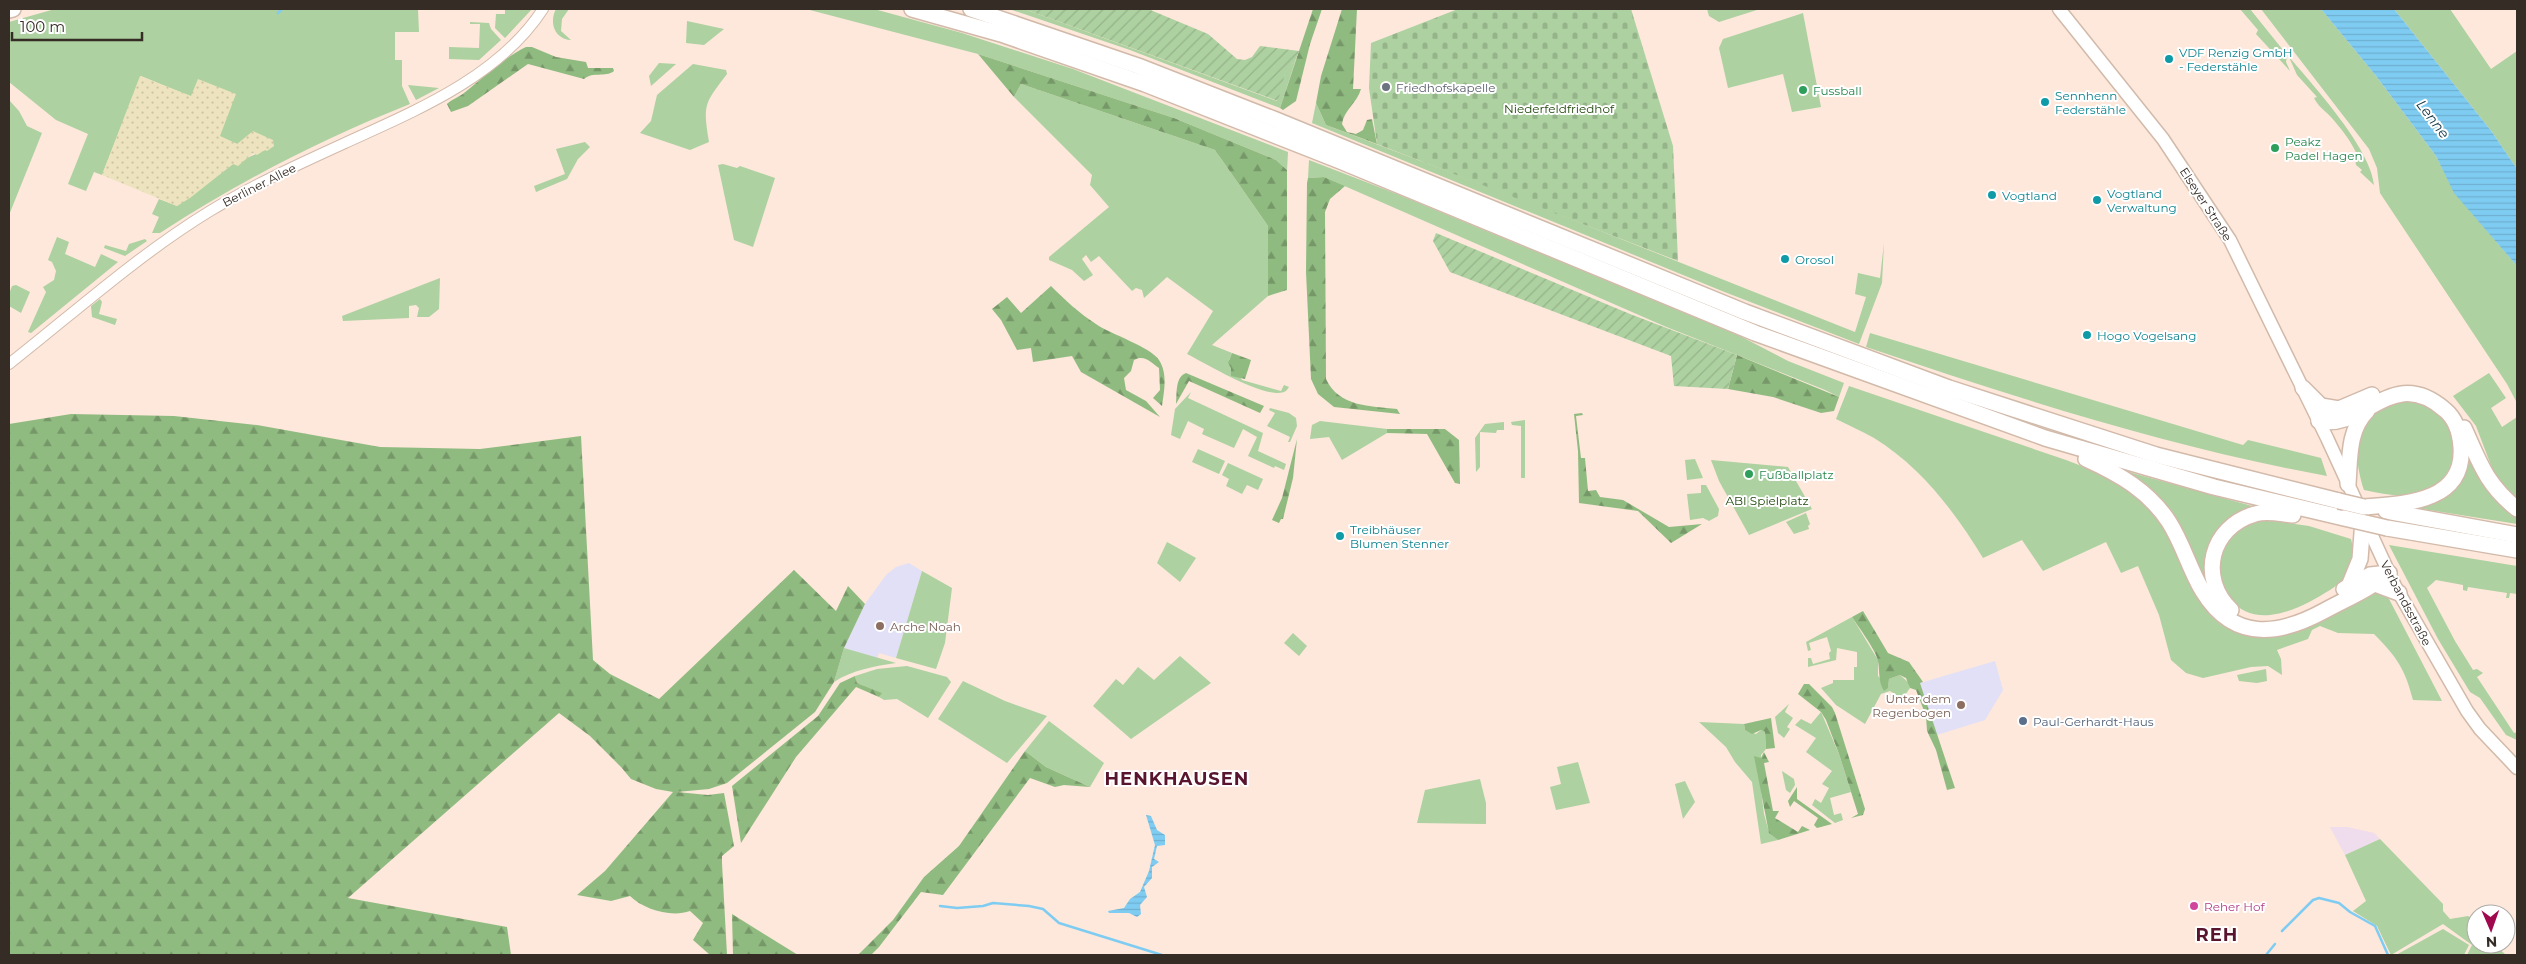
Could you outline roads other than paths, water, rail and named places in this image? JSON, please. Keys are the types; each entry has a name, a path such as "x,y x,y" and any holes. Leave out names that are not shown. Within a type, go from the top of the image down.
{"highway":[{"path":"9,10 13,9"},
{"path":"912,9 1000,34 1145,84 1314,151 1755,333 2045,438 2196,482 2344,518 2388,528 2517,550"},
{"path":"971,9 1138,66 1276,120 1745,312 1949,388 2148,453 2372,511 2517,535"},
{"path":"2303,388 2321,406 2339,409"},
{"path":"2319,421 2339,409 2374,394 2397,388 2416,388 2442,398 2450,405 2463,425 2485,474 2499,494 2517,509"},
{"path":"2319,421 2332,423 2346,420 2375,403 2402,394 2430,400 2447,411 2452,418 2460,440 2461,452 2459,466 2442,490 2428,499 2372,511"},
{"path":"2348,484 2353,432 2358,419 2375,403"},
{"path":"2045,438 2107,468 2132,483 2152,501 2182,544 2195,576 2212,604 2222,614 2244,627 2265,631 2281,629 2316,615 2375,584 2389,573"},
{"path":"2349,586 2360,559 2372,511"},
{"path":"2344,518 2272,512 2257,513 2246,517 2229,528 2218,541 2214,550 2211,571 2220,599 2230,610 2243,617 2269,622 2285,618 2329,599 2370,575 2389,573"},
{"path":"2375,584 2399,593"}],"main road":[{"name":"Elseyer Straße","path":"2060,9 2156,130 2230,240 2319,421"},
{"name":"Verbandsstraße","path":"2319,421 2348,484 2372,511 2389,573 2399,593 2467,711 2480,729 2517,768"}],"street":[{"name":"Berliner Allee","path":"9,364 131,266 210,211 255,185 417,111 444,96 485,68 524,33 543,9"}],"water":[{"name":"Lenne","path":"2321,9 2394,9 2492,132 2517,169 2517,266 2454,193 2436,156 2376,76"},
{"path":"1146,815 1151,816 1157,830 1165,835 1165,845 1157,846 1154,859 1159,862 1152,867 1152,878 1144,887 1147,897 1140,905 1141,914 1137,917 1129,913 1109,913 1108,911 1124,908 1130,899 1140,892 1149,871 1155,845"}],"waterway":[{"path":"278,13 282,9"},
{"path":"2282,931 2313,900 2319,898 2339,903 2350,912 2375,926 2388,955"},
{"path":"940,906 957,908 983,906 993,903 1043,909 1059,923 1162,955"},
{"path":"2266,955 2275,944"}],"place":[{"name":"VDF Renzig GmbH - Federstähle","path":"2169,59"},
{"name":"Friedhofskapelle","path":"1386,87"},
{"name":"Fussball","path":"1803,90"},
{"name":"Sennhenn Federstähle","path":"2045,102"},
{"name":"Peakz Padel Hagen","path":"2275,148"},
{"name":"Vogtland","path":"1992,195"},
{"name":"Vogtland Verwaltung","path":"2097,200"},
{"name":"Orosol","path":"1785,259"},
{"name":"Hogo Vogelsang","path":"2087,335"},
{"name":"Fußballplatz","path":"1749,474"},
{"name":"Treibhäuser Blumen Stenner","path":"1340,536"},
{"name":"Arche Noah","path":"880,626"},
{"name":"Unter dem Regenbogen","path":"1961,705"},
{"name":"Paul-Gerhardt-Haus","path":"2023,721"},
{"name":"Reher Hof","path":"2194,906"}],"district":[{"name":"HENKHAUSEN","path":"1177,779"},
{"name":"REH","path":"2217,935"}],"park label":[{"name":"Niederfeldfriedhof","path":"1559,108"},
{"name":"ABI Spielplatz","path":"1767,500"}]}
